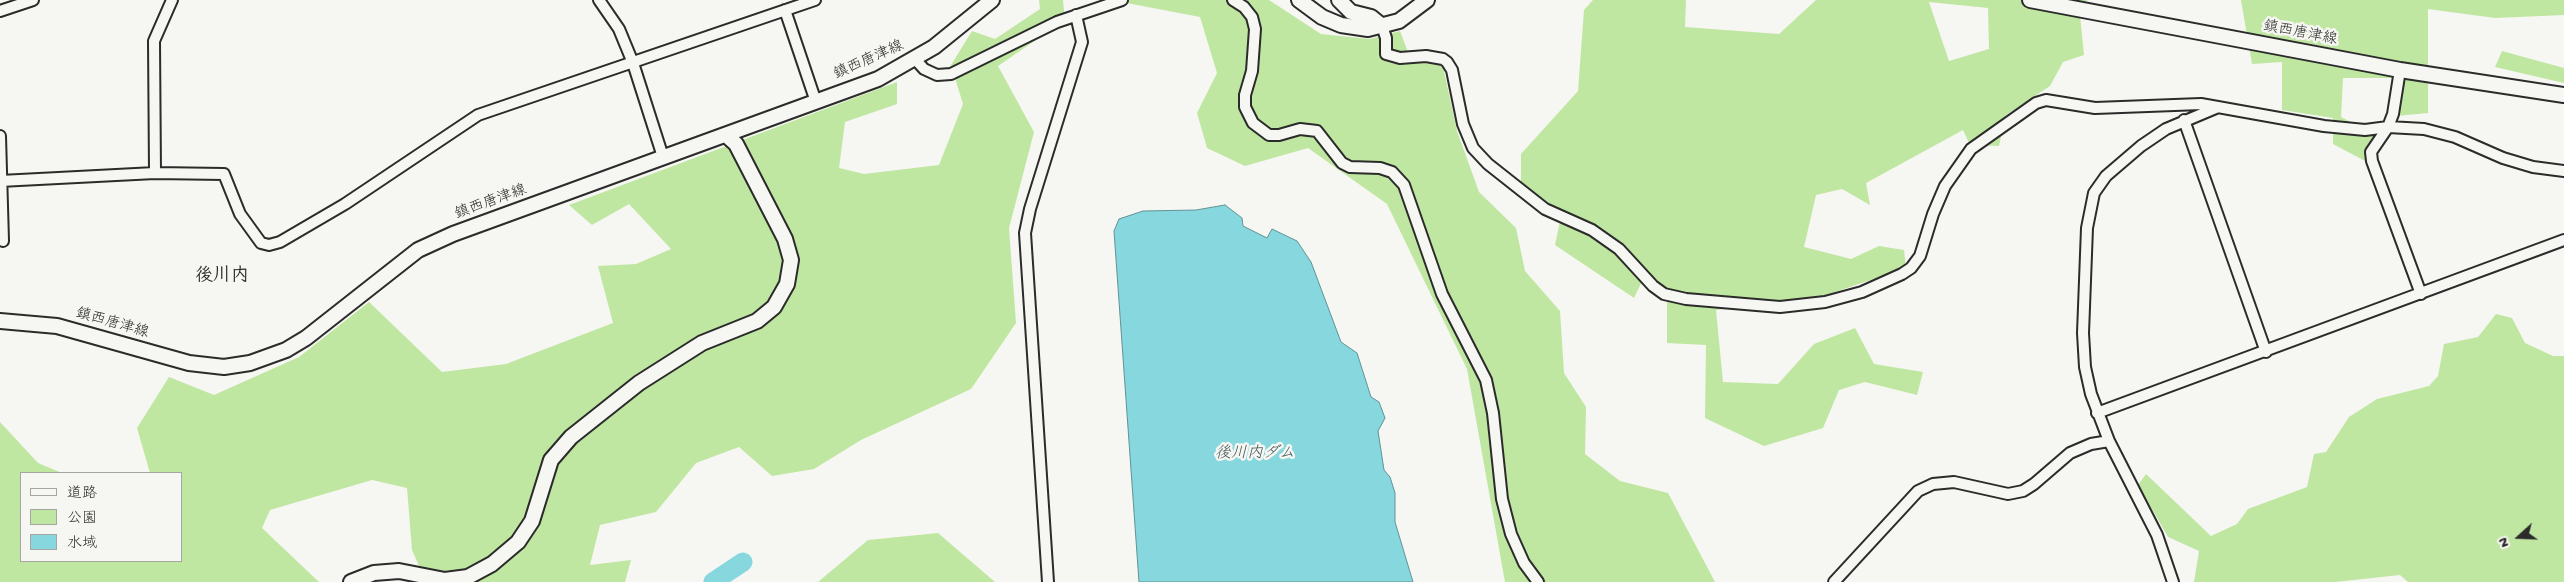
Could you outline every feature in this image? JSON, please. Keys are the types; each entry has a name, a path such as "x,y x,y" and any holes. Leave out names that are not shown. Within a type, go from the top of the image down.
{"main road":[{"name":"鎮西唐津線","path":"0,320 57,326 189,363 224,366 250,363 286,350 306,338 418,250 453,234 878,78 934,47 992,0"},
{"path":"1299,0 1322,17 1341,25 1368,29 1399,20 1427,0"},
{"path":"1338,0 1351,12 1371,16 1382,26"},
{"name":"鎮西唐津線","path":"2030,0 2400,70 2564,95"},
{"path":"351,582 374,573 399,571 446,580 468,577 492,564 518,542 532,521 551,460 571,436 639,383 702,343 757,321 774,307 787,284 791,260 785,239 736,144 726,135"}],"street":[{"path":"0,11 33,0"},
{"path":"156,173 154,41 172,0"},
{"path":"598,0 619,29 633,63 664,157"},
{"path":"1,181 156,173 224,174 229,180 240,214 261,243 269,246 280,242 345,204 478,115 815,0"},
{"path":"915,59 924,69 937,75 952,74 1076,15 1122,0"},
{"path":"1233,0 1244,7 1252,17 1256,29 1252,71 1245,95 1245,107 1253,123 1269,135 1279,135 1309,128 1316,131 1342,163 1350,167 1380,168 1392,172 1404,185 1442,294 1486,380 1493,413 1502,499 1511,534 1524,563 1538,582"},
{"path":"785,10 814,96"},
{"path":"1048,582 1025,233 1030,209 1082,42 1076,15"},
{"path":"1382,26 1386,38 1386,54 1400,58 1426,56 1443,59 1447,62 1452,70 1463,124 1473,148 1488,164 1545,210 1592,230 1664,294 1686,299 1780,307 1825,302 1862,292 1902,274 1911,268 1920,256 1933,214 1945,186 1971,149 2036,103 2046,100 2095,108 2201,104 2324,126 2365,130 2388,127 2424,129 2456,137 2511,160 2534,167 2564,171"},
{"path":"2400,70 2393,114 2388,127 2371,152 2372,161 2421,294"},
{"path":"2173,582 2157,536 2097,413 2086,367 2083,333 2090,208 2094,193 2106,176 2141,146 2166,129 2184,120 2217,108"},
{"path":"2184,120 2266,352"},
{"path":"0,136 3,242"},
{"path":"2097,413 2266,352 2564,240"},
{"path":"1834,582 1918,491 1933,484 1954,482 2008,494 2023,491 2070,453 2091,444 2109,441"}],"green space":[{"path":"1039,0 1063,0 1065,20 998,66 1034,132 1009,228 1016,323 971,389 861,440 814,469 772,476 739,447 696,463 656,512 600,525 590,565 631,560 625,582 426,582 412,550 407,488 372,480 270,510 262,528 319,582 0,582 0,422 38,463 60,472 20,472 20,562 182,562 182,472 150,472 137,428 169,377 214,395 299,357 369,302 442,372 506,364 613,323 598,266 636,264 671,249 629,204 592,225 569,205 897,82 897,104 845,122 839,168 864,174 939,165 963,104 951,65 972,31 995,39 1040,9"},
{"path":"1111,0 1269,0 1321,34 1370,39 1400,31 1411,60 1442,62 1457,131 1479,192 1516,228 1525,271 1560,311 1564,373 1586,407 1585,454 1620,481 1668,493 1715,582 1505,582 1467,369 1387,204 1308,148 1245,166 1207,148 1197,113 1217,73 1200,17"},
{"path":"1593,0 1686,0 1685,27 1779,34 1816,0 2088,0 2079,5 2084,55 2063,62 2050,86 2006,115 1999,146 1970,145 1963,130 1866,183 1870,205 1842,189 1816,195 1804,247 1851,259 1879,246 1904,250 1906,268 1823,296 1716,310 1723,382 1778,384 1814,344 1855,328 1874,364 1923,372 1917,395 1865,382 1839,390 1823,428 1764,446 1705,418 1706,345 1667,343 1667,288 1645,275 1634,298 1555,245 1562,212 1521,185 1521,154 1578,91 1584,10","holes":["1929,2 1988,8 1989,49 1949,61"]},
{"path":"2241,0 2564,0 2564,15 2495,18 2428,9 2428,113 2396,116 2394,78 2343,78 2341,117 2375,134 2367,162 2333,144 2333,118 2282,110 2282,62 2252,64"},
{"path":"2502,51 2564,68 2564,83 2495,67"},
{"path":"2496,314 2512,318 2525,343 2553,356 2564,356 2564,582 2408,582 2400,575 2335,582 2194,582 2199,551 2168,537 2138,485 2146,474 2211,536 2237,524 2248,509 2307,487 2314,454 2326,452 2349,417 2377,399 2429,386 2438,376 2444,344 2478,337"},
{"path":"938,533 995,582 818,582 868,540"}],"water":[{"name":"後川内ダム","path":"1225,205 1242,218 1243,226 1267,238 1272,229 1297,241 1311,262 1341,342 1357,353 1371,397 1379,402 1385,418 1378,431 1384,470 1390,477 1395,493 1395,522 1413,582 1139,582 1114,231 1119,219 1143,211 1196,210"}],"waterway":[{"path":"713,582 743,562"}],"district":[{"name":"後川内","path":"222,277"}]}
